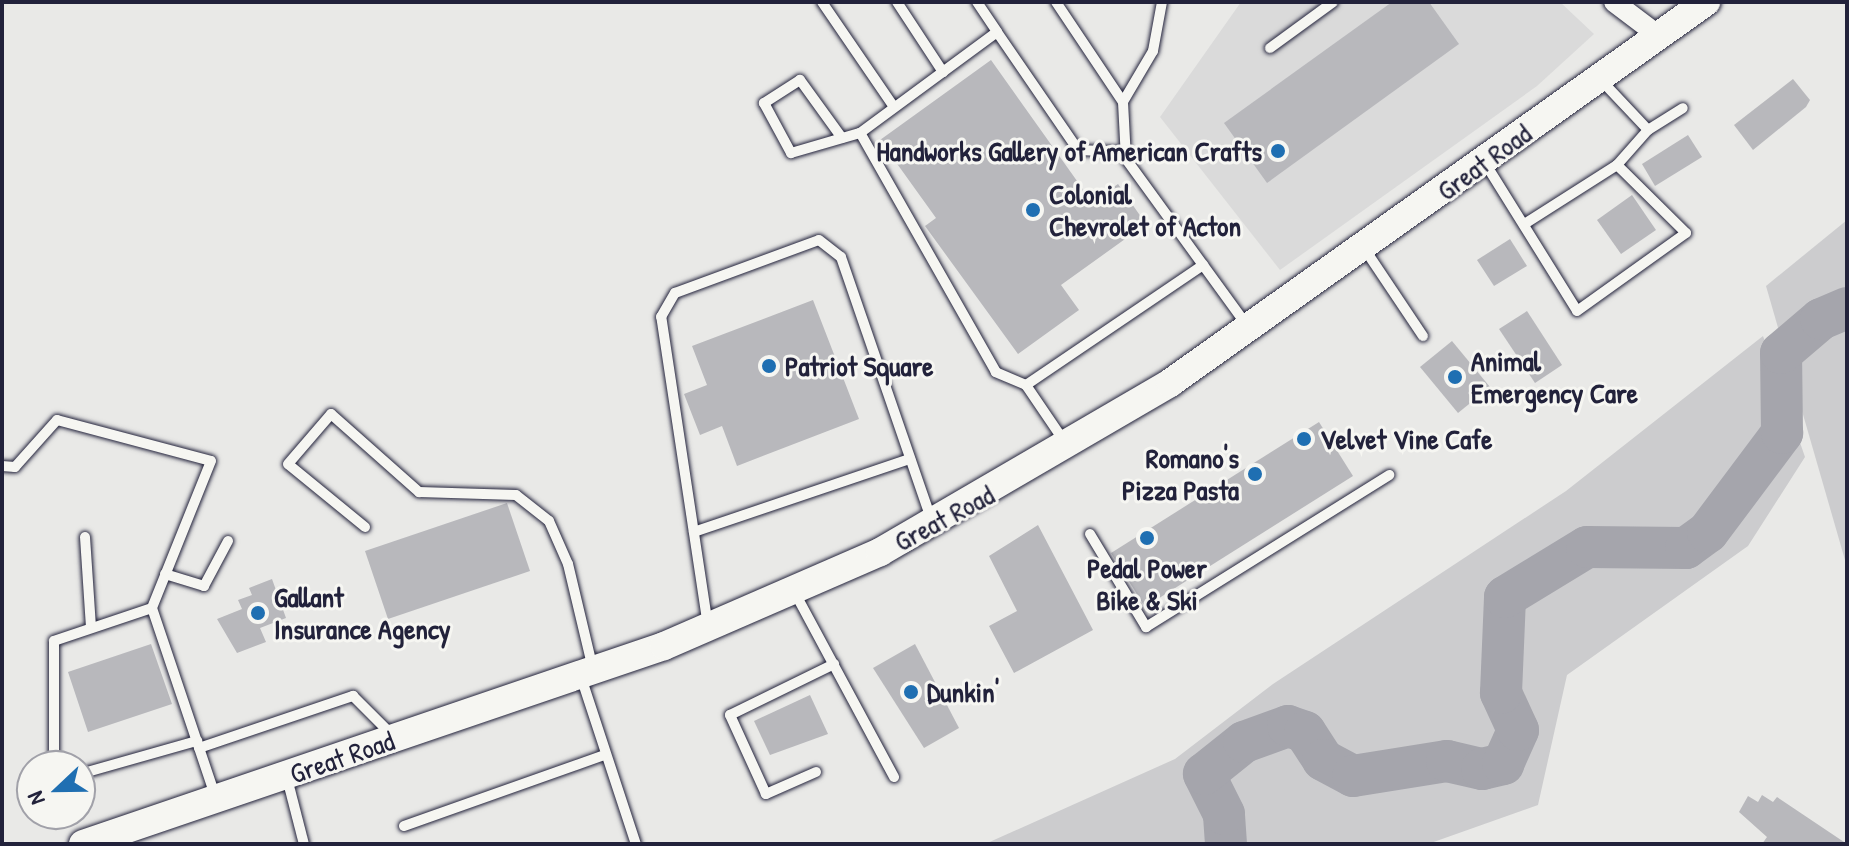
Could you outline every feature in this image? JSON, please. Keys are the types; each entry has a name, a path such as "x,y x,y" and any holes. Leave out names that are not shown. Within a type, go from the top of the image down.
{"main road":[{"name":"Great Road","path":"83,844 587,673 709,628 933,524 1068,447 1249,327 1706,2"}],"street":[{"path":"1614,2 1659,36"}],"lane":[{"path":"822,2 894,107"},
{"path":"897,2 943,72"},
{"path":"977,2 1078,150 1126,152"},
{"path":"1056,2 1123,102 1126,152 1249,327"},
{"path":"1123,102 1153,51 1162,2"},
{"path":"1270,48 1333,2"},
{"path":"842,138 800,80 764,103 791,153 860,133 997,32"},
{"path":"1600,78 1648,130"},
{"path":"1526,223 1617,165 1648,130 1683,108"},
{"path":"860,133 996,372 1026,385 1068,447"},
{"path":"1484,162 1526,223 1577,311 1686,233 1617,165"},
{"path":"709,628 661,317 675,293 819,240 841,257 933,524"},
{"path":"1364,248 1423,336"},
{"path":"1026,385 1203,265"},
{"path":"365,527 288,464 331,414 419,492 516,495 549,521 568,564 602,756 636,844"},
{"path":"2,466 15,467 57,420 211,461 152,608 217,800"},
{"path":"694,532 910,459"},
{"path":"1090,534 1146,627 1389,475"},
{"path":"85,537 91,628"},
{"path":"165,574 204,586 228,541"},
{"path":"794,591 894,777"},
{"path":"54,750 54,641 152,608"},
{"path":"816,772 766,794 730,715 834,664"},
{"path":"96,770 198,744 353,696 395,739"},
{"path":"404,826 602,756"},
{"path":"287,776 304,844"}],"shaded area":[{"path":"1241,2 1560,2 1594,34 1537,86 1280,270 1160,117"},
{"path":"1847,220 1847,567 1766,286"},
{"path":"1763,336 1805,457 1748,546 1567,675 1538,805 1428,844 985,844 1175,759 1273,684 1566,491"}],"building":[{"path":"1392,2 1429,2 1459,44 1267,183 1224,123"},
{"name":"Colonial Chevrolet of Acton","path":"991,60 1092,202 1118,184 1146,224 1061,285 1079,310 1018,354 925,226 936,218 880,140"},
{"path":"1793,79 1810,100 1806,107 1753,150 1734,125"},
{"path":"1688,135 1702,157 1655,186 1642,164"},
{"path":"1632,195 1656,230 1621,254 1597,220"},
{"path":"1510,239 1527,266 1494,286 1477,260"},
{"name":"Patriot Square","path":"813,300 859,419 737,466 722,426 700,435 684,394 707,385 692,346"},
{"path":"1527,311 1562,365 1535,383 1499,329"},
{"name":"Animal Emergency Care","path":"1452,341 1490,387 1458,413 1420,367"},
{"path":"1319,422 1353,476 1145,607 1111,553"},
{"path":"507,503 530,571 388,619 365,551"},
{"path":"1038,525 1093,630 1014,673 989,626 1017,611 989,556"},
{"name":"Gallant Insurance Agency","path":"272,579 286,618 260,628 266,642 237,653 217,619 242,609 238,600 252,595 249,588"},
{"path":"151,644 172,704 88,732 68,672"},
{"path":"915,644 959,728 924,748 873,668"},
{"path":"810,695 828,734 770,755 754,721"},
{"path":"1762,795 1773,802 1777,797 1847,844 1762,844 1767,837 1739,812 1748,796 1758,802"}],"waterway":[{"path":"1226,844 1224,814 1204,774 1244,742 1288,726 1305,732 1323,760 1353,776 1447,761 1482,769 1503,764 1518,730 1501,693 1505,597 1587,547 1686,548 1708,532 1782,433 1781,353 1821,319 1847,308"}],"place":[{"name":"Handworks Gallery of American Crafts","path":"1278,151"},
{"name":"Colonial Chevrolet of Acton","path":"1033,210"},
{"name":"Patriot Square","path":"769,366"},
{"name":"Animal Emergency Care","path":"1455,377"},
{"name":"Velvet Vine Cafe","path":"1304,439"},
{"name":"Romano's Pizza Pasta","path":"1255,474"},
{"name":"Pedal Power Bike & Ski","path":"1147,538"},
{"name":"Gallant Insurance Agency","path":"258,613"},
{"name":"Dunkin'","path":"911,692"}]}
